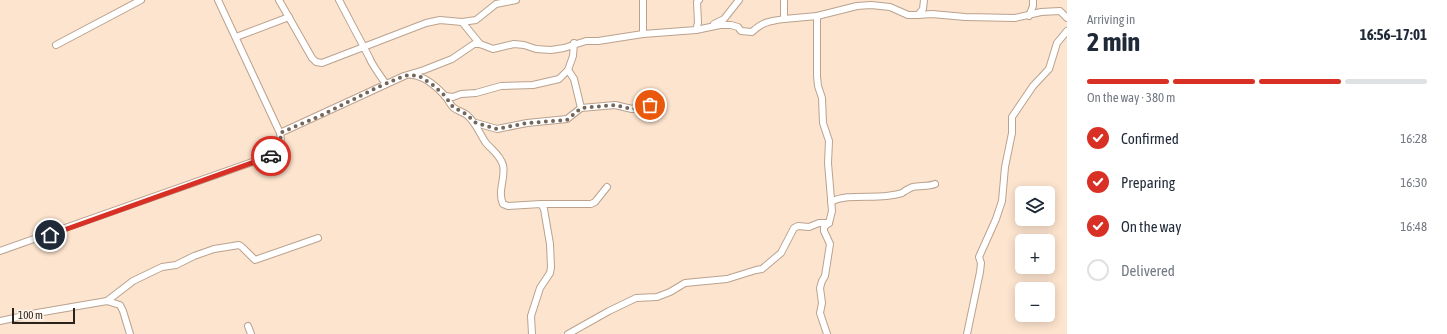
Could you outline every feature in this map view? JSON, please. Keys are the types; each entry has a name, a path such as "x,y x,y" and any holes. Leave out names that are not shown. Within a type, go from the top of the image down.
{"street":[{"path":"56,45 141,0"},
{"path":"0,251 259,161 276,152 280,144 280,133 218,0"},
{"path":"279,0 312,58 316,62 322,63 426,23 440,20 462,22 476,20 496,4 516,0"},
{"path":"339,0 373,66 379,72 386,84"},
{"path":"643,0 644,34"},
{"path":"696,30 698,23 697,2 699,0"},
{"path":"711,26 724,18 739,0"},
{"path":"784,0 784,19"},
{"path":"918,14 923,9 924,0"},
{"path":"1029,16 1033,6 1033,0"},
{"path":"280,133 404,76 452,59 474,44 480,44 493,49 514,44 551,50 564,48 574,44 644,34 696,30 711,26 731,25 741,31 752,32 759,26 771,21 817,16 856,6 871,5 890,7 908,15 932,14 989,18 1015,18 1041,12 1060,11 1067,18"},
{"path":"817,16 817,76 818,86 822,98 822,123 829,141 828,163 832,211 829,223 824,227 824,231 830,244 826,276 822,281 820,288 822,303 820,312 828,334"},
{"path":"236,37 289,17"},
{"path":"462,22 480,44"},
{"path":"967,334 980,272 981,263 979,257 996,219 1002,201 1005,167 1012,133 1012,117 1033,86 1049,69 1057,43 1067,31"},
{"path":"445,96 453,97 461,94 476,93 501,86 533,85 559,79 568,70 573,56 574,44"},
{"path":"568,70 574,79 581,108"},
{"path":"410,75 419,76 433,85 445,96 453,107 466,114 476,123 486,143 499,156 502,164 504,174 500,192 503,204 508,206 541,204 591,204 595,202 607,187"},
{"path":"476,123 497,129 527,123 567,120 581,108 615,105 632,109 650,105"},
{"path":"831,202 844,197 856,198 885,196 900,193 911,188 935,184"},
{"path":"532,334 531,316 540,288 550,273 551,267 546,219 544,209 541,204"},
{"path":"568,334 636,298 657,297 670,292 685,283 727,279 762,269 781,252 794,228 798,226 809,227 819,223 829,223"},
{"path":"107,301 133,281 162,267 176,266 194,256 214,249 239,245 255,260 318,238"},
{"path":"0,321 107,301 120,305 130,334"},
{"path":"248,326 251,334"}],"way so far":[{"path":"271,156 276,152 280,144 280,133 320,116 378,87 410,75 419,76 433,85 445,96 453,107 466,114 476,123 497,129 527,123 567,120 581,108 615,105 632,109 650,105"}],"route":[{"path":"50,235 271,156"}]}
